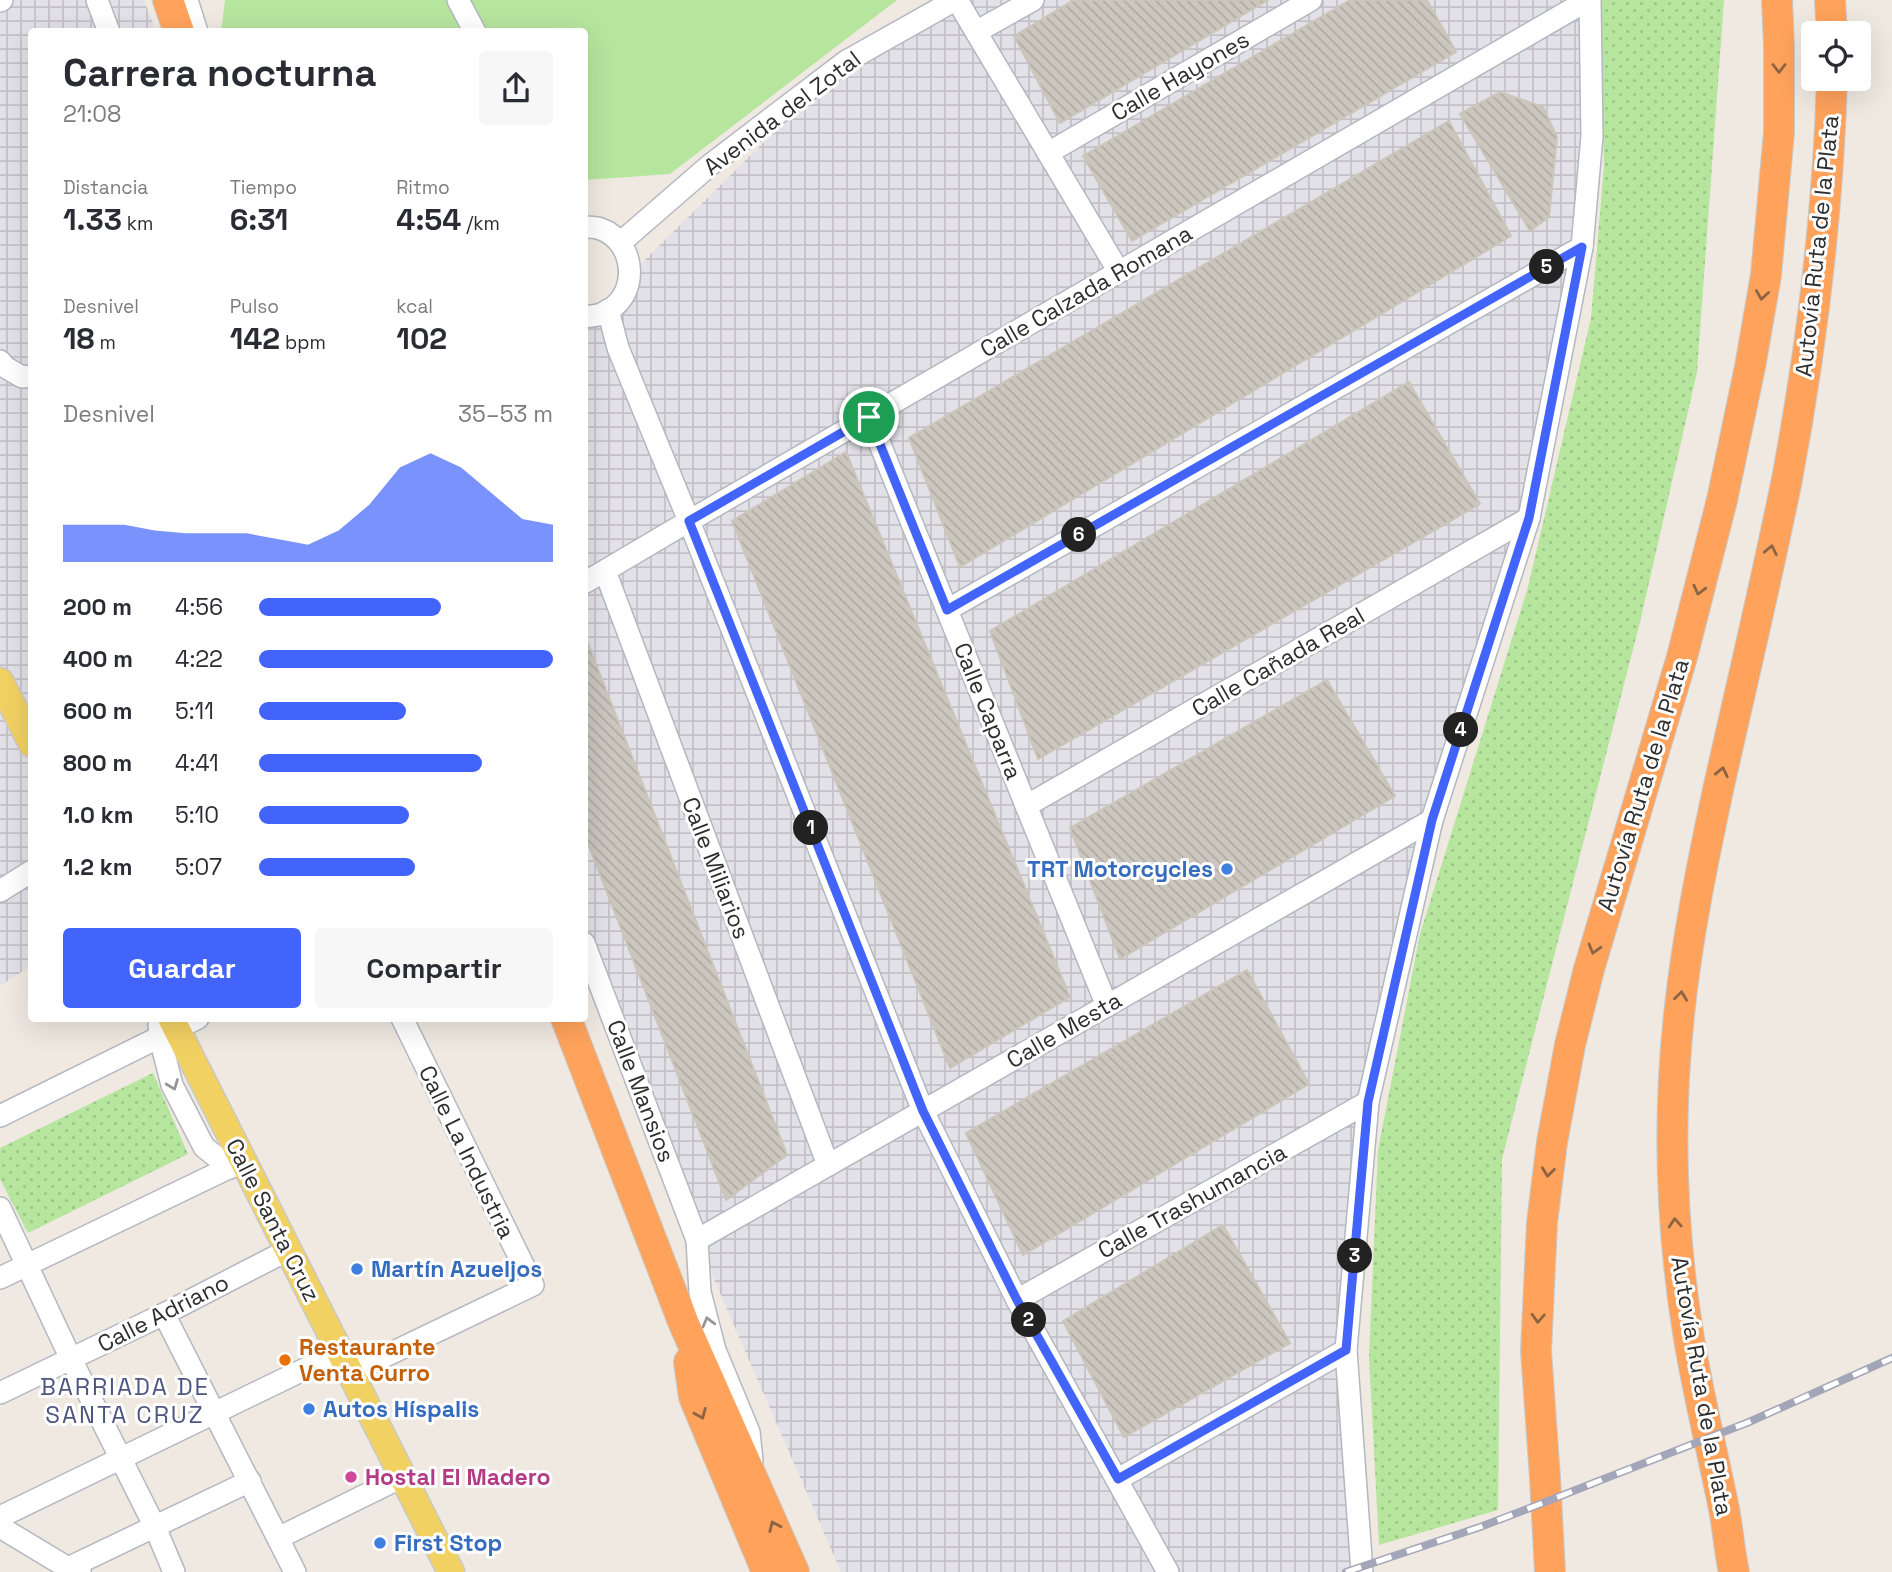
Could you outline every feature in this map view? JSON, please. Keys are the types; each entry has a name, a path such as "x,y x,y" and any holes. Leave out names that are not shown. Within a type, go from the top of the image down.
{"highway":[{"path":"168,0 178,28"},
{"name":"Autovía Ruta de la Plata","path":"1536,1481 1536,1351 1542,1223 1552,1142 1570,1045 1609,898 1682,657 1722,500 1750,367 1766,275 1779,132 1777,0"},
{"path":"1830,0 1831,21"},
{"name":"Autovía Ruta de la Plata","path":"1734,1572 1687,1326 1678,1252 1673,1193 1674,1078 1688,944 1704,855 1784,491 1810,346 1826,197 1832,91"},
{"path":"568,1022 684,1324 794,1572"},
{"path":"684,1324 694,1396 767,1572"},
{"path":"1529,1572 1536,1481"},
{"path":"1536,1481 1550,1572"},
{"path":"1724,1509 1741,1541 1748,1572"}],"main road":[{"path":"0,681 28,736"},
{"name":"Calle Santa Cruz","path":"173,1025 237,1165 288,1250 451,1572"}],"street":[{"path":"97,0 108,28"},
{"path":"187,0 196,28"},
{"path":"458,0 473,28"},
{"path":"956,0 1119,272"},
{"name":"Avenida del Zotal","path":"620,243 710,165 845,62 956,0"},
{"path":"976,32 1033,0"},
{"name":"Calle Hayones","path":"1048,153 1311,0"},
{"path":"1362,1572 1346,1350 1368,1102 1432,820 1529,518 1582,247 1592,136 1589,0"},
{"name":"Calle Calzada Romana","path":"588,581 1589,0"},
{"path":"588,227 599,228 613,235 626,251 631,266 625,294 615,306 600,314 588,316"},
{"path":"947,610 1582,247"},
{"path":"608,310 618,348 923,1111 1017,1300 1168,1572"},
{"path":"0,361 22,377 28,376"},
{"name":"Calle Caparra","path":"869,417 1107,1006"},
{"name":"Calle Cañada Real","path":"1026,806 1529,518"},
{"name":"Calle Miliarios","path":"605,571 828,1165"},
{"name":"Calle Mesta","path":"696,1240 1432,820"},
{"path":"0,891 28,874"},
{"name":"Calle Mansios","path":"588,954 696,1240 700,1292 715,1350 749,1432 754,1480"},
{"name":"Calle La Industria","path":"345,1363 533,1285 404,1022"},
{"path":"0,1116 173,1025"},
{"name":"Calle Trashumancia","path":"1017,1300 1368,1102"},
{"path":"0,1278 237,1165"},
{"path":"0,1208 71,1359 155,1527 174,1572"},
{"name":"Calle Adriano","path":"0,1393 164,1314 288,1250"},
{"path":"164,1314 295,1572"},
{"path":"1118,1479 1346,1350"},
{"path":"0,1517 215,1413 345,1363"},
{"path":"278,1538 402,1477"},
{"path":"0,1527 75,1570 250,1481"}],"shaded area":[{"path":"0,0 144,0 155,28 28,28 28,968 0,986"},
{"path":"955,0 1590,0 1582,247 1529,518 1432,820 1368,1102 1346,1350 1362,1572 841,1572 697,1240 588,951 588,316 845,62"}],"green space":[{"path":"225,0 897,0 670,174 588,180 588,28 222,28"},
{"path":"1600,0 1724,0 1697,372 1640,622 1502,1159 1498,1510 1379,1545 1369,1357 1378,1150 1420,934 1528,587 1591,318 1604,166"},
{"path":"153,1073 188,1154 28,1233 0,1179 0,1148"}],"building":[{"path":"1074,0 1268,0 1060,123 1014,36"},
{"path":"1350,0 1427,0 1456,52 1132,241 1083,156"},
{"path":"1500,92 1543,107 1557,137 1549,217 1530,231 1460,114"},
{"path":"1449,121 1511,236 960,567 909,438"},
{"path":"1409,382 1480,504 1038,759 990,631"},
{"path":"846,452 1070,997 950,1068 732,521"},
{"path":"588,643 787,1155 726,1200 588,843"},
{"path":"1327,680 1395,796 1120,959 1070,828"},
{"path":"1247,970 1309,1084 1023,1255 966,1133"},
{"path":"1223,1225 1290,1343 1124,1437 1063,1321"}],"railway":[{"path":"1346,1572 1535,1506 1749,1422 1892,1358"}],"place":[{"name":"TRT Motorcycles","path":"1227,869"},
{"name":"Martín Azueljos","path":"357,1269"},
{"name":"Restaurante Venta Curro","path":"285,1360"},
{"name":"Autos Híspalis","path":"309,1409"},
{"name":"Hostal El Madero","path":"351,1477"},
{"name":"First Stop","path":"380,1543"}],"district":[{"name":"BARRIADA DE SANTA CRUZ","path":"125,1401"}],"route":[{"path":"1582,247 1529,518 1432,820 1368,1102 1346,1350 1118,1479 1017,1300 923,1111 689,521 869,417 947,610 1582,247"}]}
